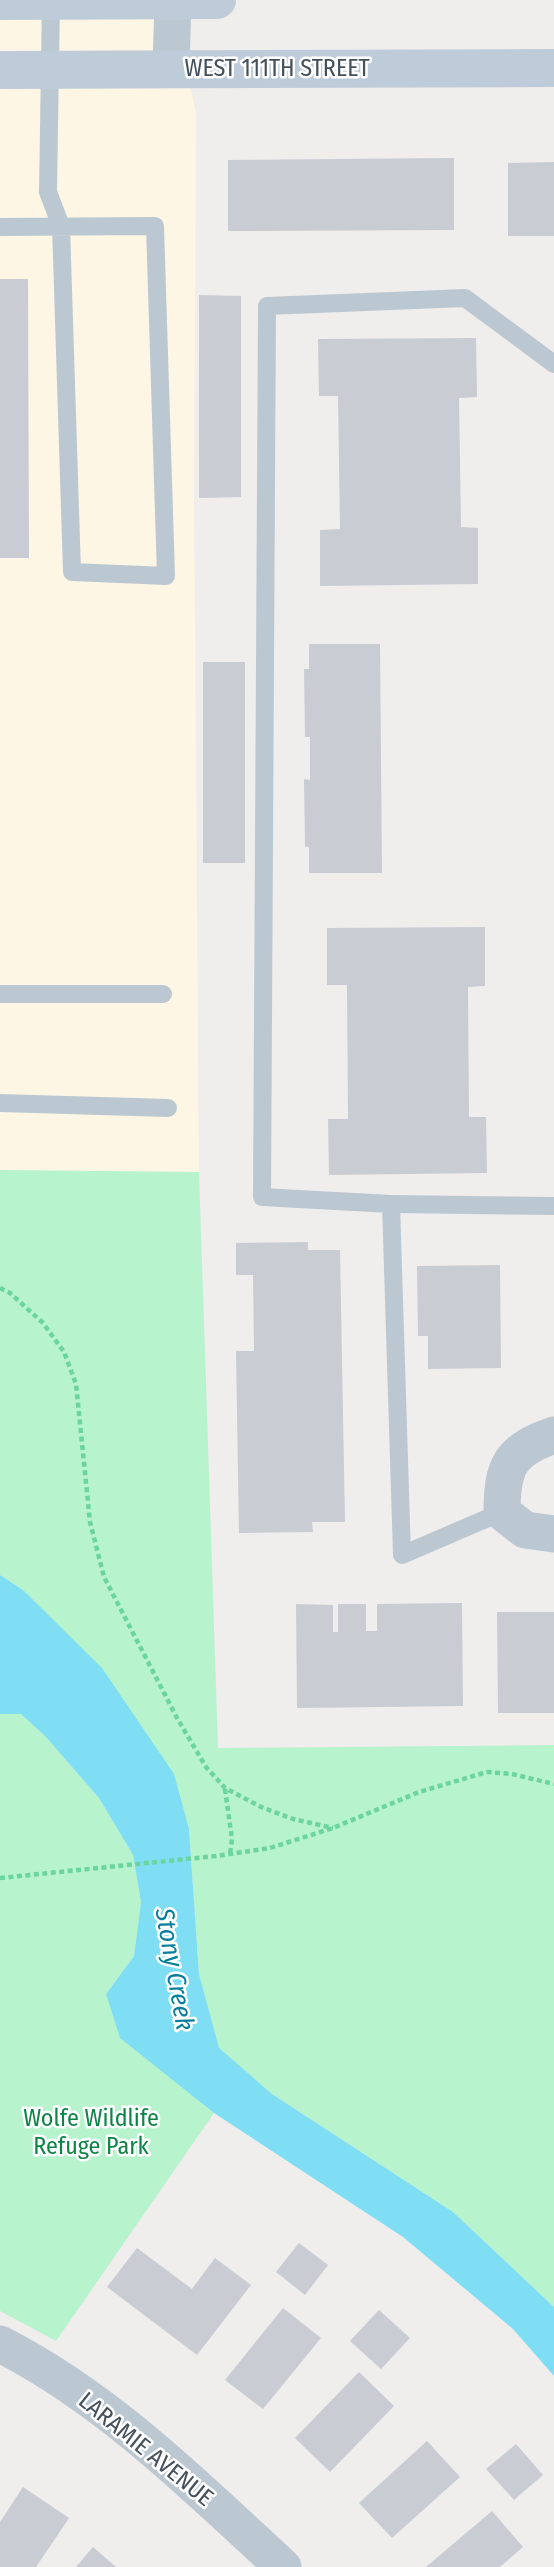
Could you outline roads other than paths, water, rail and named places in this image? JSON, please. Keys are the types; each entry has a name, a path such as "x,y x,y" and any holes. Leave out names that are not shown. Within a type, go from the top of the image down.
{"main road":[{"path":"0,1 217,0"},
{"name":"WEST 111TH STREET","path":"0,70 554,68"}],"street":[{"path":"171,69 173,0"},
{"path":"554,1435 529,1444 512,1460 502,1484 502,1512 525,1531 554,1534"},
{"name":"LARAMIE AVENUE","path":"0,2344 92,2402 168,2460 283,2567"}],"lane":[{"path":"0,227 61,226 155,226 166,576 72,572 61,226 48,192 51,1"},
{"path":"554,364 466,298 267,306 262,1197 391,1204 554,1206"},
{"path":"0,994 163,994"},
{"path":"0,1103 168,1108"},
{"path":"391,1204 402,1555 502,1512"}],"water":[{"name":"Stony Creek","path":"0,1575 23,1590 102,1668 174,1774 189,1829 199,1974 219,2048 272,2094 453,2212 554,2307 554,2376 513,2329 403,2237 214,2113 120,2038 106,1994 134,1956 141,1902 133,1855 99,1798 45,1736 21,1714 0,1714"}],"park label":[{"name":"Wolfe Wildlife Refuge Park","path":"91,2132"}]}
